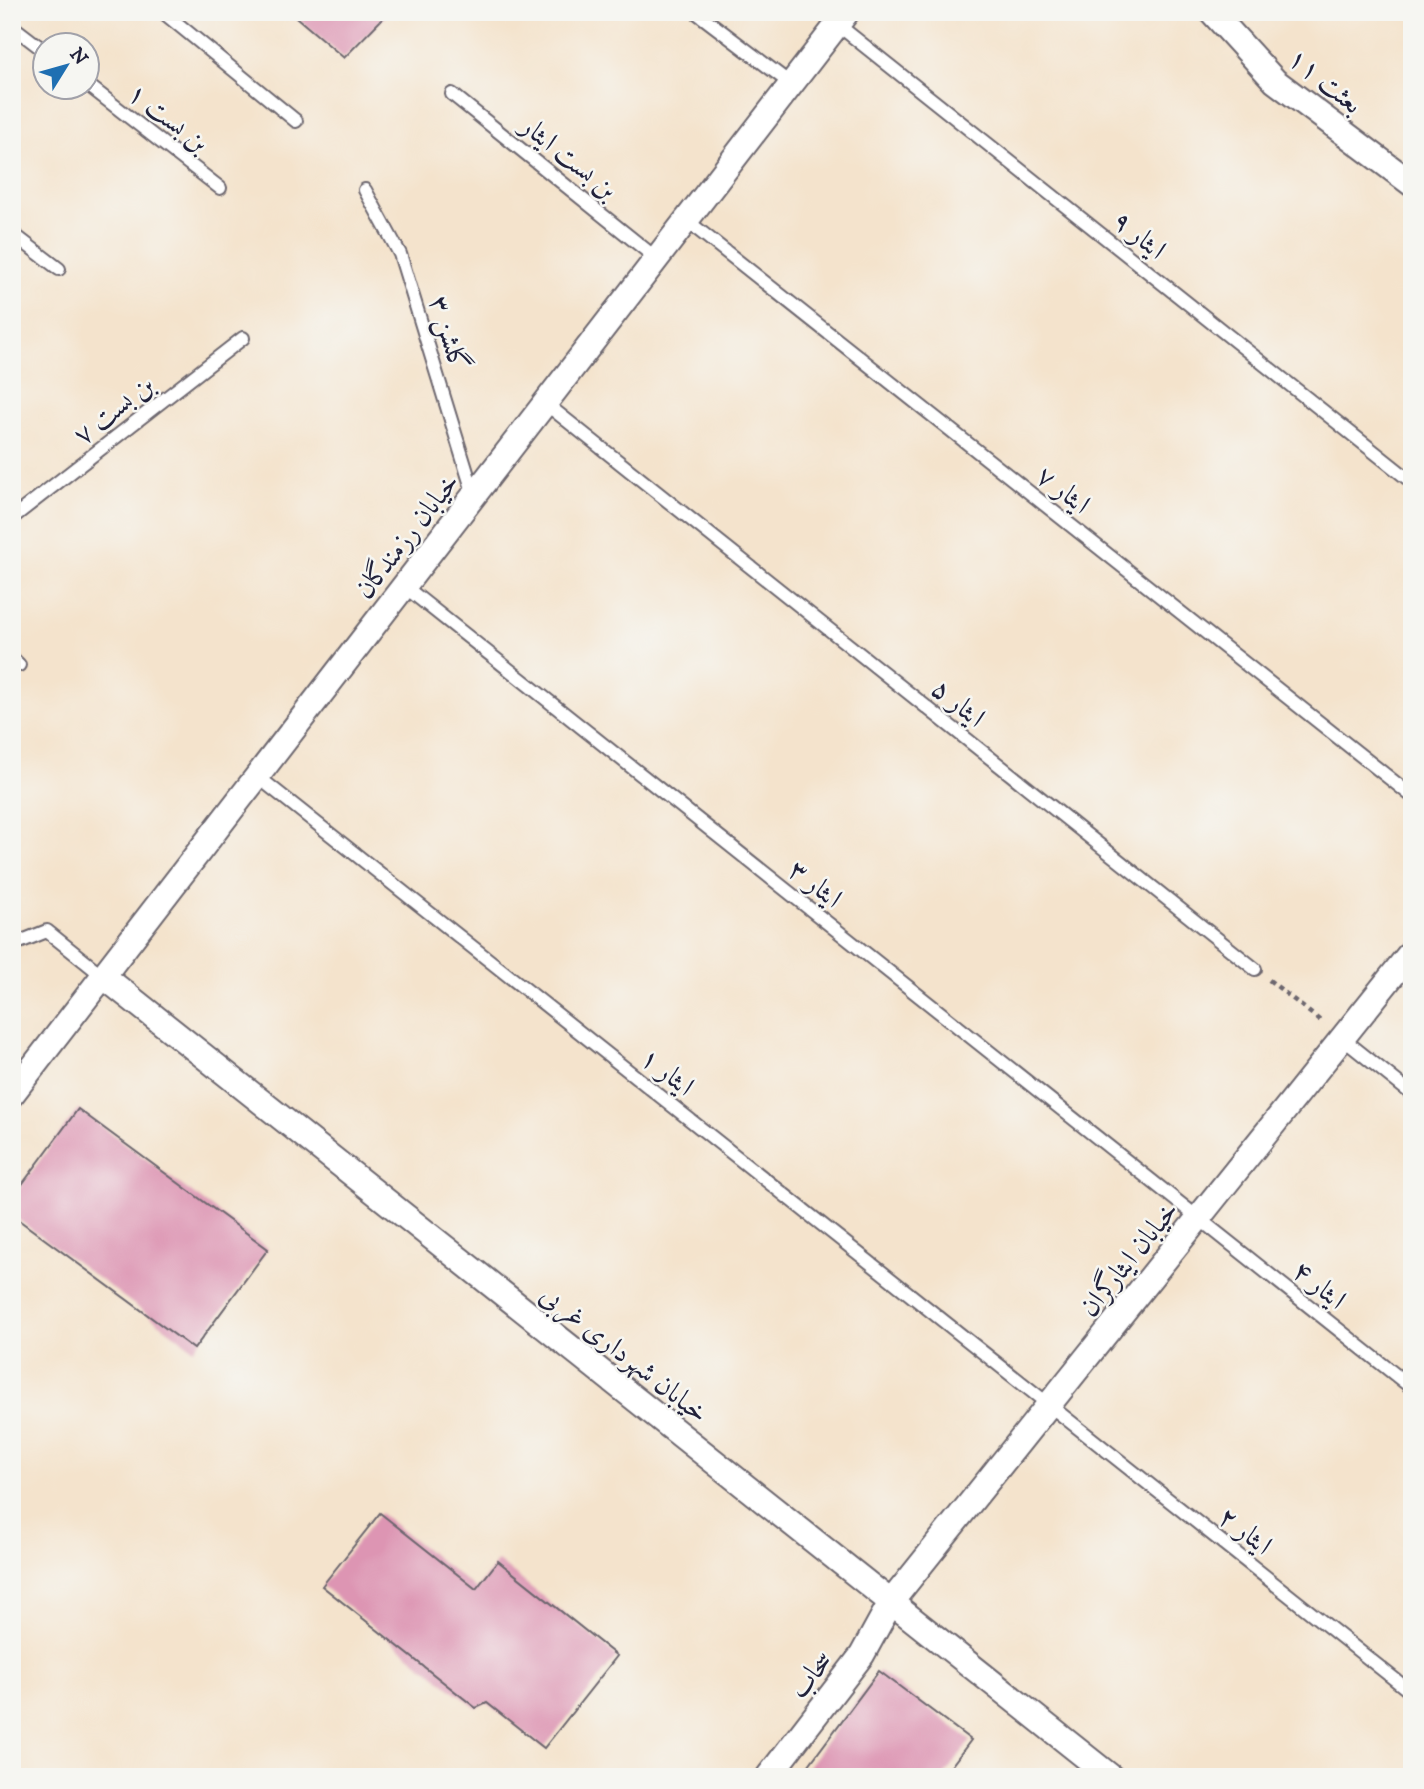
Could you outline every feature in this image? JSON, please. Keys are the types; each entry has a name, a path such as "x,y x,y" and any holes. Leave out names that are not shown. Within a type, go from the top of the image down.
{"street":[{"name":"بعثت ۱۱","path":"1212,12 1275,81 1412,184"},
{"name":"خیابان رزمندگان","path":"12,1094 842,18"},
{"name":"خیابان ایثارگران","path":"891,1602 1412,951"},
{"name":"خیابان شهرداری غربی","path":"103,976 1111,1777"},
{"name":"سحاب","path":"768,1777 862,1655 891,1602"}],"lane":[{"path":"163,12 296,121"},
{"path":"696,12 792,84"},
{"name":"ایثار ۹","path":"842,18 1412,482"},
{"path":"12,26 32,41"},
{"name":"بن بست ایثار","path":"452,94 657,259"},
{"name":"بن بست ۱","path":"102,96 220,188"},
{"name":"گلشن ۳","path":"365,190 400,254 474,495"},
{"name":"ایثار ۷","path":"687,220 1412,796"},
{"path":"12,233 59,270"},
{"name":"بن بست ۷","path":"12,518 243,338"},
{"name":"ایثار ۵","path":"545,403 1255,969"},
{"name":"ایثار ۳","path":"404,586 1198,1218"},
{"name":"ایثار ۱","path":"257,776 1049,1405"},
{"path":"12,945 47,930 103,976"},
{"path":"1342,1038 1412,1094"},
{"name":"ایثار ۴","path":"1198,1218 1412,1388"},
{"name":"ایثار ۲","path":"1049,1405 1412,1693"}],"path":[{"path":"1255,969 1342,1038"}],"building":[{"path":"290,12 389,12 344,58"},
{"path":"78,1109 268,1249 194,1349 12,1215 12,1198"},
{"path":"380,1513 476,1589 498,1561 617,1656 544,1748 487,1703 476,1708 322,1586"},
{"path":"879,1671 971,1740 943,1777 800,1777"}]}
